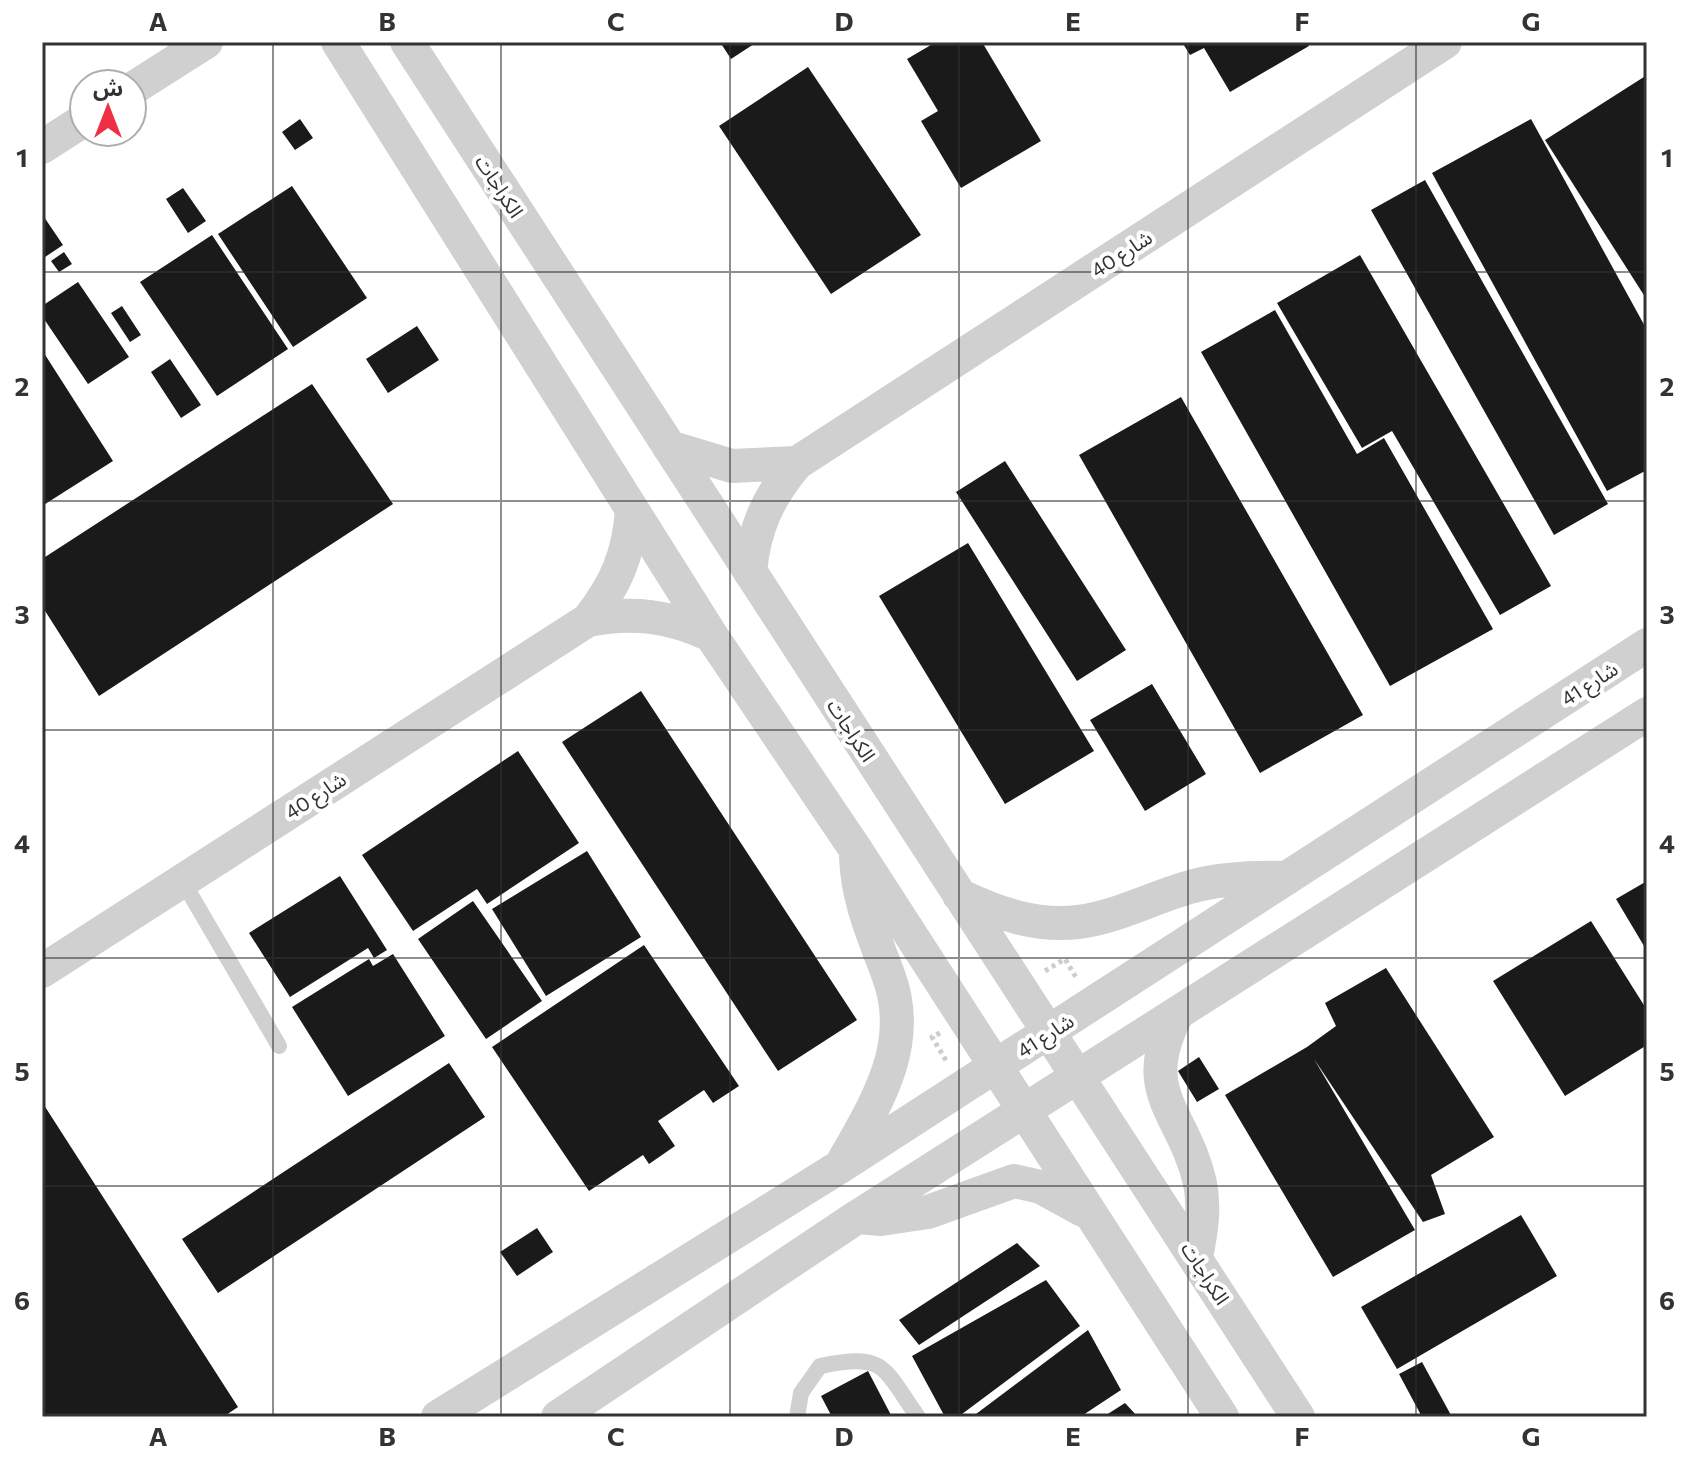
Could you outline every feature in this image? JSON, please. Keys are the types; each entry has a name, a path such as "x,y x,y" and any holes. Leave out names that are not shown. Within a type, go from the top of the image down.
{"street":[{"path":"148,79 206,42"},
{"path":"338,42 711,635 856,850 994,1069 1222,1417"},
{"name":"الكراجات","path":"407,42 1298,1417"},
{"name":"شارع 40","path":"750,572 753,542 762,513 777,486 797,463 1445,42"},
{"path":"42,147 68,130"},
{"path":"669,447 732,466 797,463"},
{"name":"شارع 40","path":"42,971 588,620 607,596 621,569 630,540 632,510"},
{"name":"شارع 40","path":"588,620 619,614 651,615 682,622 711,635"},
{"name":"شارع 41","path":"438,1417 994,1069 1647,645"},
{"path":"558,1417 857,1217 1647,714"},
{"path":"841,1166 889,1076 897,1028 890,980 862,905 856,850"},
{"path":"959,895 1006,915 1031,920 1075,922 1132,910 1187,888 1220,880 1288,878"},
{"path":"1177,1014 1161,1054 1159,1075 1163,1097 1194,1162 1200,1186 1202,1210 1196,1257"},
{"path":"857,1217 881,1219 928,1212 1014,1181 1041,1187 1090,1214"}],"lane":[{"path":"182,880 279,1046"},
{"path":"797,1417 801,1393 820,1366 859,1358 881,1364 918,1417"}],"building":[{"path":"720,42 757,42 731,59"},
{"path":"936,42 982,42 1041,141 961,188 921,121 938,111 907,59"},
{"path":"1182,42 1306,42 1309,46 1230,92 1204,48 1190,55"},
{"path":"808,67 921,235 831,294 719,126"},
{"path":"1647,75 1647,300 1545,140"},
{"path":"300,119 313,138 295,150 282,132"},
{"path":"1531,119 1647,330 1647,470 1607,491 1432,173"},
{"path":"1425,180 1608,504 1554,535 1371,210"},
{"path":"292,186 367,298 293,347 218,234"},
{"path":"183,188 206,221 188,233 166,199"},
{"path":"42,214 63,245 42,259"},
{"path":"212,235 288,349 217,396 140,282"},
{"path":"64,252 72,264 59,272 51,261"},
{"path":"1360,255 1551,586 1500,615 1392,431 1362,448 1277,303"},
{"path":"78,282 129,357 88,384 42,316 42,306"},
{"path":"122,306 141,335 130,342 111,313"},
{"path":"1275,310 1357,454 1384,438 1493,629 1390,686 1201,352"},
{"path":"417,326 439,360 388,393 366,359"},
{"path":"42,350 113,461 42,506"},
{"path":"170,359 201,405 181,418 151,372"},
{"path":"312,384 393,504 99,696 42,606 42,559"},
{"path":"1181,397 1363,715 1260,773 1079,455"},
{"path":"1005,461 1126,650 1077,681 956,492"},
{"path":"968,543 1094,751 1005,804 879,596"},
{"path":"1152,684 1206,774 1145,811 1090,720"},
{"path":"641,691 857,1020 778,1071 562,742"},
{"path":"518,751 579,843 487,904 477,889 413,931 362,855"},
{"path":"587,851 641,937 546,996 492,909"},
{"path":"340,876 387,950 374,958 368,948 290,997 249,933"},
{"path":"1647,881 1647,951 1616,899"},
{"path":"473,901 542,1001 486,1039 418,939"},
{"path":"1591,921 1647,1010 1647,1045 1565,1096 1493,981"},
{"path":"644,945 739,1086 713,1103 704,1090 658,1121 675,1146 649,1164 643,1155 589,1191 492,1047"},
{"path":"393,954 445,1036 348,1096 292,1007 369,959 373,966"},
{"path":"1386,968 1494,1137 1431,1175 1445,1214 1423,1222 1314,1059 1415,1230 1333,1277 1225,1095 1307,1047 1336,1026 1325,1003"},
{"path":"1199,1057 1219,1089 1197,1102 1178,1071"},
{"path":"449,1063 485,1117 218,1293 182,1239"},
{"path":"42,1102 238,1407 223,1417 42,1417"},
{"path":"1521,1215 1557,1276 1397,1369 1361,1307"},
{"path":"537,1228 553,1252 517,1276 500,1252"},
{"path":"1017,1243 1040,1266 919,1345 899,1320"},
{"path":"1046,1280 1080,1326 958,1417 945,1417 912,1356"},
{"path":"1088,1330 1121,1390 1080,1417 972,1417"},
{"path":"1422,1362 1452,1417 1422,1417 1399,1374"},
{"path":"868,1371 892,1417 832,1417 821,1396"},
{"path":"1125,1403 1138,1417 1103,1417"}]}
